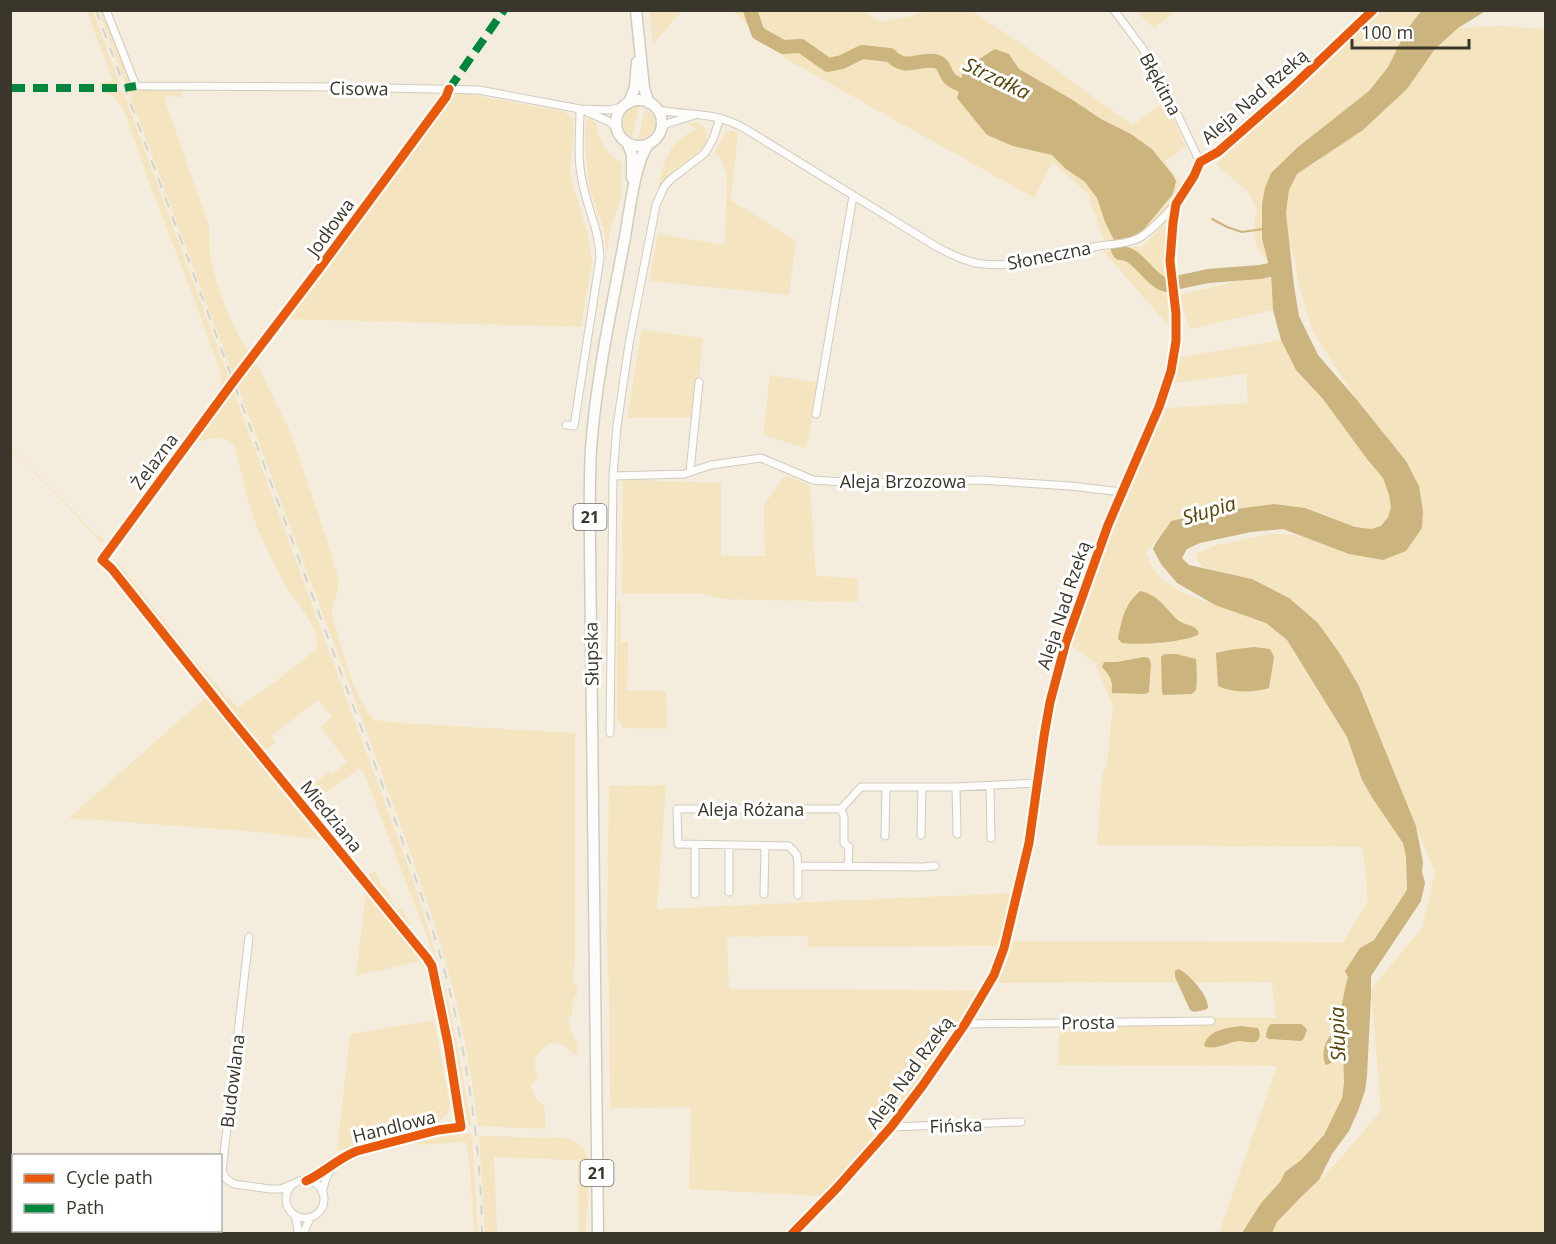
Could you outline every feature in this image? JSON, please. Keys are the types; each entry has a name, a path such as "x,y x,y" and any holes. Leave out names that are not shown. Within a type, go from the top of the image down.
{"main road":[{"path":"636,10 644,88 653,107 662,118 662,128"},
{"path":"616,127 616,117 626,105 635,87 639,38"},
{"path":"626,105 640,100 653,107"},
{"name":"21","path":"616,127 620,136 628,144"},
{"name":"21","path":"648,145 662,128"},
{"path":"628,144 641,147 648,145"},
{"name":"Słupska","path":"628,144 632,160 632,198"},
{"name":"Słupska","path":"598,1233 590,476 597,397 614,293 632,198 642,155 648,145"}],"street":[{"name":"Cisowa","path":"106,10 136,86 479,90 580,109 610,110 626,105"},
{"name":"Błękitna","path":"1114,10 1143,49 1200,162"},
{"name":"Aleja Nad Rzeką","path":"792,1233 836,1190 891,1127 965,1024 994,975 1004,948 1029,843 1050,702 1066,642 1108,525 1160,407 1171,371 1176,341 1176,314 1170,261 1176,204 1200,162 1225,147 1373,10"},
{"name":"Jodłowa","path":"233,381 327,260 446,97 449,89"},
{"name":"Słoneczna","path":"653,107 720,118 744,128 937,248 976,263 1006,265 1023,263 1100,245 1130,242 1140,238 1176,204"},
{"name":"Cisowa","path":"580,109 616,127"},
{"path":"566,424 574,426 600,258 597,233 580,174 580,109"},
{"name":"Słoneczna","path":"662,128 666,124 700,114"},
{"path":"610,733 613,476 619,409 653,213 670,180 697,160 709,147 720,118"},
{"path":"816,414 853,196"},
{"name":"Żelazna","path":"102,560 233,381"},
{"path":"690,471 699,382"},
{"name":"Aleja Brzozowa","path":"613,476 684,474 711,465 761,458 813,480 860,483 980,480 1122,492"},
{"name":"Miedziana","path":"102,560 112,569 228,716 430,962 448,1044 461,1127"},
{"path":"848,865 849,847 844,843 842,809 861,787 956,787 1037,783"},
{"path":"990,786 991,838"},
{"path":"885,836 886,787"},
{"path":"921,835 922,787"},
{"path":"956,787 957,834"},
{"name":"Aleja Różana","path":"798,866 796,855 789,846 678,844 677,809 842,809"},
{"name":"Aleja Różana","path":"695,844 695,894"},
{"name":"Aleja Różana","path":"729,845 729,892"},
{"name":"Aleja Różana","path":"764,894 765,846"},
{"path":"798,895 798,866 935,866"},
{"name":"Budowlana","path":"249,937 222,1171 226,1179 234,1184 270,1189"},
{"name":"Prosta","path":"965,1024 1211,1021"},
{"name":"Fińska","path":"891,1127 1021,1122"},
{"name":"Handlowa","path":"270,1189 281,1189 315,1177 344,1156 357,1150 438,1130 461,1127"},
{"path":"270,1189 281,1196 295,1215 310,1218 322,1208 324,1203 322,1192 326,1178 334,1164"},
{"path":"306,1181 316,1184 322,1192"},
{"path":"287,1203 288,1192 296,1183"},
{"path":"295,1215 297,1233"},
{"path":"303,1233 310,1218"}],"shaded area":[{"path":"87,11 93,11 120,85 100,87 99,83 110,82 112,79"},
{"path":"99,11 104,11 122,62 132,82 131,85 127,85 124,80"},
{"path":"650,11 682,11 653,44"},
{"path":"732,11 864,11 880,22 924,11 972,11 1025,46 1133,125 1165,101 1186,147 1165,161 1182,186 1166,210 1144,232 1128,240 1104,241 1088,194 1052,162 1034,198 786,59","holes":["1009,54 1019,69 1101,119 1131,134 1152,149 1172,174 1176,181 1173,194 1133,237 1114,239 1105,222 1097,198 1085,182 1066,169 1053,155 988,135 973,116 961,85 963,66"]},
{"path":"1135,11 1175,11 1155,28"},
{"path":"1377,11 1421,11 1406,31 1388,67 1369,91 1298,147 1262,204 1262,239 1269,264 1256,245 1254,222 1257,211 1249,193 1216,164"},
{"path":"1499,26 1545,29 1545,1233 1272,1233 1286,1212 1335,1164 1381,1111 1371,989 1422,928 1435,872 1359,686 1252,579 1205,568 1197,561 1197,553 1217,545 1268,534 1292,534 1349,554 1406,551 1421,528 1423,511 1406,461 1357,400 1313,332 1298,283 1295,260 1288,238 1286,213 1289,190 1297,174 1318,161 1407,89 1435,49 1458,28"},
{"path":"182,88 182,97 166,96 165,101 208,223 210,256 220,292 236,331 249,351 241,362 240,369 234,374 128,90"},
{"path":"101,90 122,90 124,94 228,376 229,381 219,395 217,394 221,378 219,369 124,110 116,98 102,93"},
{"path":"457,92 565,112 573,119 570,174 588,235 592,263 581,327 287,319"},
{"path":"639,107 632,138 625,130 623,121 626,113"},
{"path":"645,108 653,117 654,127 649,135 638,139"},
{"path":"587,118 596,122 598,135 604,146 622,164 621,200 610,229 607,253 603,227 590,189 586,160"},
{"path":"697,122 705,129 708,140 697,153 670,175 657,194 670,150 680,139 697,129 688,123"},
{"path":"730,130 738,132 731,200 796,241 789,295 649,281 658,234 725,245 727,175 722,161 714,152"},
{"path":"1167,220 1165,252 1169,326 1103,251 1143,246"},
{"path":"1271,273 1273,310 1190,329 1179,295"},
{"path":"642,330 703,338 695,418 627,418"},
{"path":"1281,340 1296,370 1323,399 1383,478 1391,507 1388,517 1381,526 1371,529 1355,527 1305,508 1274,504 1213,512 1171,521 1146,552 1152,568 1164,581 1185,594 1266,623 1287,640 1347,737 1362,780 1403,843 1406,857 1407,890 1374,940 1360,948 1346,984 1338,1023 1343,1052 1342,1098 1324,1135 1301,1160 1285,1172 1242,1233 1219,1233 1277,1066 1058,1065 1059,1027 1213,1023 1214,1018 1276,1018 1272,982 996,983 1006,965 1011,941 1343,942 1368,901 1363,847 1097,845 1102,776 1107,762 1113,707 1095,663 1071,645 1101,555 1164,408 1248,403 1246,374 1172,383 1181,357"},
{"path":"255,360 292,436 327,540 338,577 338,589 332,616 354,685 374,720 575,733 573,982 577,988 577,995 573,999 572,1015 568,1019 573,1038 578,1042 578,1053 576,1056 562,1044 552,1043 540,1051 536,1058 535,1070 539,1078 531,1085 535,1097 544,1105 546,1129 478,1126 460,1016 427,901 239,389 237,382 242,380 240,376"},
{"path":"770,375 820,383 806,448 763,435"},
{"path":"232,387 411,874 429,930 451,1012 472,1126 466,1119 454,1041 437,963 364,773 360,768 307,806 296,791 302,794 307,790 312,795 316,791 312,786 329,772 331,775 347,762 321,727 332,717 318,700 272,736 276,742 267,749 261,749 232,714 221,695 116,564 117,561 193,658 238,708 317,649 312,624 287,588 258,531 234,446 221,438 195,443"},
{"path":"10,446 94,532 105,541 102,543"},
{"path":"788,476 810,486 816,576 858,578 858,602 722,599 703,594 622,594 623,480 721,483 721,556 765,556 764,505 783,478"},
{"path":"621,602 621,642 628,642 627,691 666,691 667,729 622,728 622,723 617,721 617,603"},
{"path":"206,697 321,840 259,832 69,818"},
{"path":"666,785 657,909 1012,893 998,948 993,946 807,947 808,936 727,937 729,989 979,990 931,1065 892,1116 822,1196 689,1189 691,1107 610,1108 607,938 609,786"},
{"path":"375,871 397,910 402,908 409,926 405,925 366,877"},
{"path":"367,891 419,953 419,961 356,976 366,895 364,892"},
{"path":"434,1020 450,1105 448,1113 435,1126 393,1133 381,1140 337,1151 350,1034"},
{"path":"472,1134 478,1233 474,1233 466,1142 416,1145 412,1141"},
{"path":"479,1136 561,1137 580,1145 584,1149 588,1163 586,1233 578,1233 578,1160 494,1157 497,1233 485,1233"}],"water":[{"path":"1421,11 1502,11 1484,12 1458,28 1435,49 1407,89 1363,130 1297,174 1289,190 1286,213 1299,316 1318,355 1406,461 1419,486 1423,511 1422,528 1406,551 1383,560 1349,554 1283,529 1251,532 1200,543 1187,549 1182,558 1189,565 1252,579 1289,598 1318,623 1359,686 1416,826 1425,883 1421,901 1371,976 1365,1091 1349,1131 1332,1154 1319,1180 1277,1222 1272,1233 1242,1233 1285,1172 1301,1160 1324,1135 1342,1098 1343,1052 1338,1023 1348,977 1345,971 1360,948 1374,940 1407,890 1406,857 1403,843 1362,780 1347,737 1287,640 1266,623 1215,605 1177,583 1161,564 1153,549 1171,521 1213,512 1274,504 1305,508 1355,527 1371,529 1381,526 1388,517 1391,507 1383,478 1323,399 1296,370 1281,340 1273,310 1271,273 1262,239 1262,204 1271,173 1298,147 1369,91 1388,67 1406,31"},
{"path":"995,49 1009,54 1019,69 1101,119 1131,134 1152,149 1176,181 1173,194 1144,229 1133,237 1114,240 1097,198 1085,182 1066,169 1052,155 1013,146 987,135 957,98 963,66"},
{"path":"1140,591 1158,599 1179,621 1193,627 1199,634 1173,641 1122,643 1118,639 1124,613"},
{"path":"1254,647 1270,649 1274,657 1269,688 1243,692 1218,686 1216,653"},
{"path":"1164,654 1176,654 1196,659 1196,690 1192,694 1163,695 1161,657"},
{"path":"1149,658 1151,664 1149,692 1145,694 1112,693 1109,675 1102,667 1104,662"},
{"path":"1179,969 1198,986 1208,1008 1194,1012 1190,1010 1175,977 1175,971"},
{"path":"1271,1024 1301,1024 1307,1030 1301,1041 1269,1039 1266,1037"},
{"path":"1240,1026 1258,1028 1260,1034 1258,1040 1256,1042 1239,1041 1213,1047 1204,1046 1213,1033"},
{"path":"1330,1036 1335,1039 1335,1050 1331,1063 1326,1065 1324,1050"}],"waterway":[{"name":"Strzałka","path":"750,10 758,33 783,47 801,46 828,65 842,62 862,52 890,55 901,63 907,64 935,61 941,64 953,81 977,91"},
{"path":"1212,219 1242,232 1263,229"},
{"name":"Strzałka","path":"1118,250 1120,253 1133,257 1154,278 1166,285 1208,276 1260,272 1278,268"}],"railway":[{"path":"96,10 385,792 433,932 447,980 467,1074 476,1137 482,1234"}],"marked path":[{"path":"449,89 504,10"},
{"path":"10,88 124,88 136,86"}],"cycle path":[{"path":"792,1234 891,1127 965,1024 994,975 1004,948 1029,843 1050,702 1066,642 1108,525 1159,407 1171,371 1176,341 1176,314 1170,261 1176,204 1200,162 1218,152 1291,88 1373,10"},
{"path":"306,1181 357,1151 438,1130 461,1127 448,1044 432,966 112,569 102,560 446,97 449,89"}],"water label":[{"name":"Słupia","path":"1209,510"},
{"name":"Słupia","path":"1337,1034"}]}
